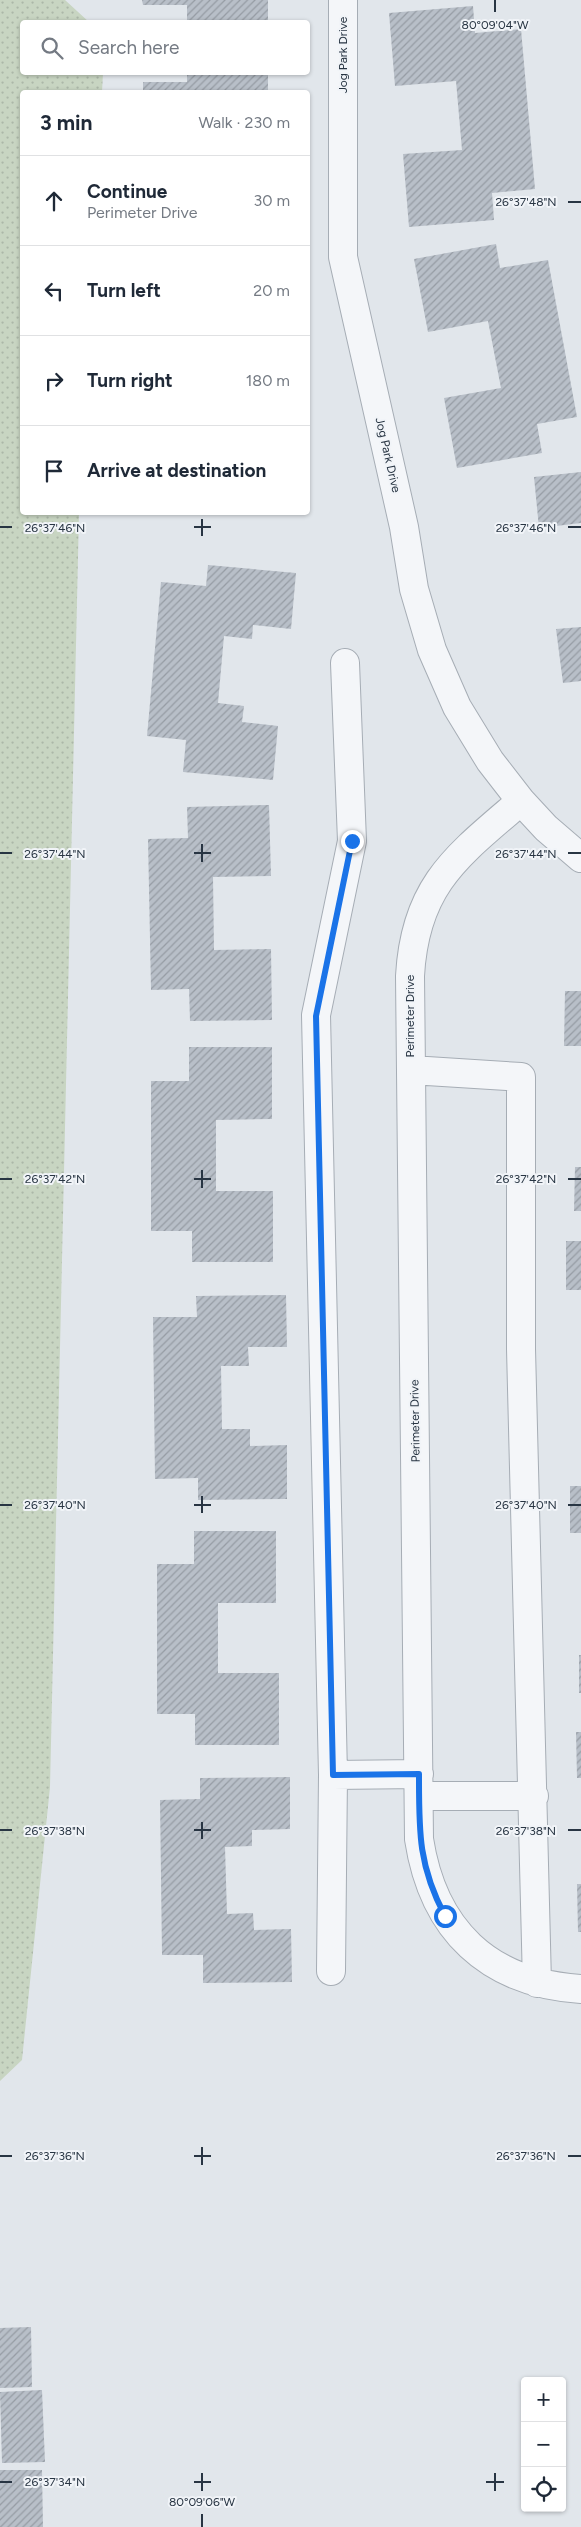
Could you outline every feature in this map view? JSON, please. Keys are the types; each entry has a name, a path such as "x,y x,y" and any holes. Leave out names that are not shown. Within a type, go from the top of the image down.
{"street":[{"name":"Jog Park Drive","path":"343,0 343,257 404,526 414,589 432,650 457,707 490,761 521,801 546,828 581,858"},
{"path":"331,1971 333,1775 316,1016 352,841 345,662"},
{"name":"Perimeter Drive","path":"521,801 461,852 443,873 428,897 418,923 411,950 419,1839 423,1866 432,1892 445,1916 462,1937 482,1956 505,1971 537,1983 557,1988 581,1989"},
{"path":"411,1070 521,1077 521,1348 534,1796 537,1983"},
{"path":"333,1775 534,1796"}],"green space":[{"path":"0,0 65,0 87,20 20,20 20,75 103,75 102,90 20,90 20,515 79,515 50,1787 22,2060 0,2081"}],"building":[{"path":"142,0 268,0 268,20 187,20 187,5 143,5"},
{"path":"473,6 475,33 521,29 535,189 492,193 494,220 409,227 403,154 462,150 456,81 395,86 389,13"},
{"path":"187,75 268,75 268,90 143,90 143,82 187,82"},
{"path":"496,244 500,268 548,260 577,417 537,424 542,453 457,468 444,398 501,388 488,321 428,332 414,259"},
{"path":"581,472 581,523 539,528 534,477"},
{"path":"208,565 296,573 291,629 253,625 252,639 224,636 218,703 244,706 242,722 278,726 273,780 183,772 186,740 147,736 161,582 206,586"},
{"path":"581,627 581,681 563,683 556,629"},
{"path":"269,805 271,876 213,877 214,950 271,949 272,1020 190,1021 189,989 151,990 148,839 188,838 187,807"},
{"path":"565,991 581,991 581,1046 564,1046"},
{"path":"189,1047 272,1047 272,1119 216,1120 216,1191 273,1191 273,1262 192,1262 192,1231 151,1231 151,1081 189,1081"},
{"path":"575,1167 581,1167 581,1211 574,1211"},
{"path":"566,1241 581,1241 581,1290 566,1290"},
{"path":"286,1295 287,1347 248,1347 249,1366 221,1366 222,1429 250,1429 250,1446 287,1445 287,1499 198,1500 198,1478 155,1479 153,1317 197,1317 196,1296"},
{"path":"570,1486 581,1486 581,1533 570,1533"},
{"path":"194,1531 276,1531 276,1603 218,1603 218,1673 279,1673 279,1745 195,1745 195,1714 157,1714 157,1564 194,1564"},
{"path":"579,1655 581,1655 581,1693 579,1693"},
{"path":"576,1732 581,1732 581,1778 577,1778"},
{"path":"290,1777 290,1829 252,1830 252,1846 225,1847 227,1914 253,1913 254,1930 291,1929 292,1982 203,1983 203,1955 162,1955 160,1800 200,1799 200,1778"},
{"path":"577,1884 581,1884 581,1932 578,1932"},
{"path":"31,2327 32,2387 0,2388 0,2328"},
{"path":"42,2390 45,2462 2,2463 0,2392"},
{"path":"0,2470 42,2470 43,2527 0,2527"}],"route":[{"path":"352,841 316,1016 333,1775 419,1774 419,1839 423,1866 432,1892 445,1916"}]}
